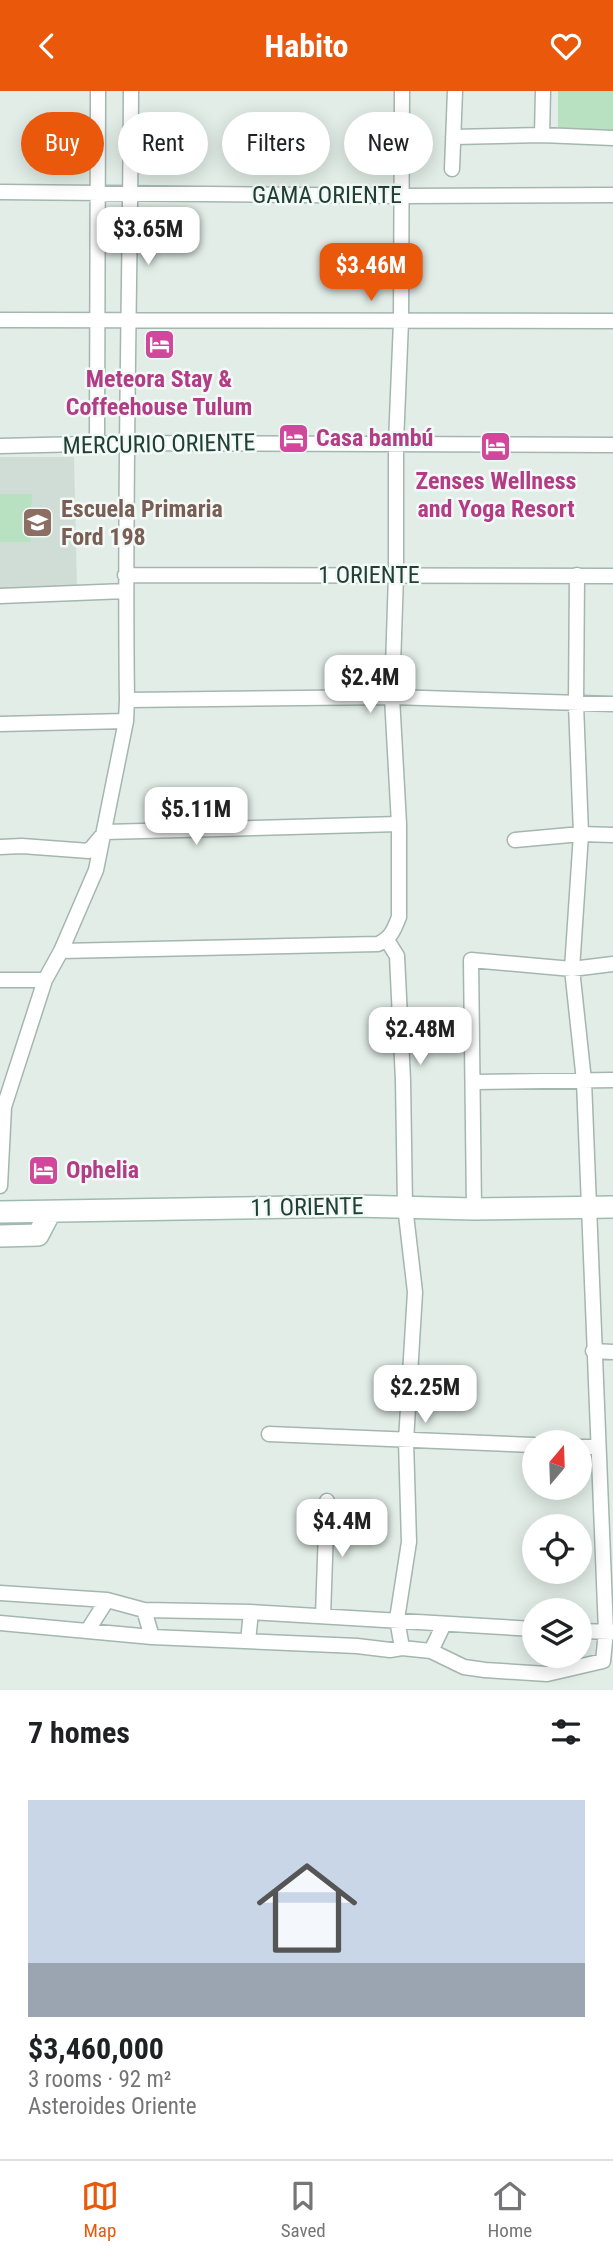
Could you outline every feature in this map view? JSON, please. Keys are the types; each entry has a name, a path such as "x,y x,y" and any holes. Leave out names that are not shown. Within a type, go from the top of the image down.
{"street":[{"path":"97,444 98,91"},
{"path":"0,1187 2,1107 45,980 61,951 96,870 125,721 131,91"},
{"path":"61,951 378,944 387,940 394,931 399,917 392,697 401,321 402,91"},
{"path":"452,169 455,91"},
{"path":"542,135 543,91"},
{"path":"453,137 542,135 613,138"},
{"name":"GAMA ORIENTE","path":"0,192 613,195"},
{"path":"0,320 613,321"},
{"name":"MERCURIO ORIENTE","path":"0,446 396,443 613,446"},
{"name":"1 ORIENTE","path":"125,575 613,576"},
{"path":"0,1623 152,1637 357,1646 390,1650 402,1648 431,1651 464,1667 498,1671 547,1674 608,1661 609,1632 593,1352 584,1081 572,968 581,834 576,704 577,575"},
{"path":"0,596 126,590"},
{"path":"127,700 392,697 613,704"},
{"path":"0,724 125,721"},
{"path":"0,847 89,851 105,832 398,824"},
{"path":"515,840 581,834 613,835"},
{"path":"387,940 397,956 405,1206 415,1292 406,1441 409,1542 397,1619 402,1648"},
{"path":"474,1209 471,960 572,968 613,964"},
{"path":"0,980 45,980"},
{"path":"474,1082 613,1080"},
{"name":"11 ORIENTE","path":"0,1213 405,1206 474,1209 613,1207"},
{"path":"0,1213 4,1225 0,1236 38,1234 50,1212"},
{"path":"593,1352 613,1352"},
{"path":"269,1434 522,1445"},
{"path":"592,1447 597,1447"},
{"path":"323,1616 327,1501"},
{"path":"0,1593 107,1600 144,1610 397,1619 522,1628"},
{"path":"88,1630 107,1600"},
{"path":"144,1610 152,1637"},
{"path":"248,1641 251,1612"},
{"path":"431,1651 444,1624"}],"shaded area":[{"name":"Escuela Primaria Ford 198","path":"0,457 74,457 77,589 0,590"}],"green space":[{"path":"558,91 613,91 613,130 558,130"},
{"path":"0,494 32,494 31,542 0,542"}],"place":[{"name":"Meteora Stay & Coffeehouse Tulum","path":"159,345"},
{"name":"Casa bambú","path":"293,438"},
{"name":"Zenses Wellness and Yoga Resort","path":"496,447"},
{"name":"Escuela Primaria Ford 198","path":"38,523"},
{"name":"Ophelia","path":"43,1170"}]}
